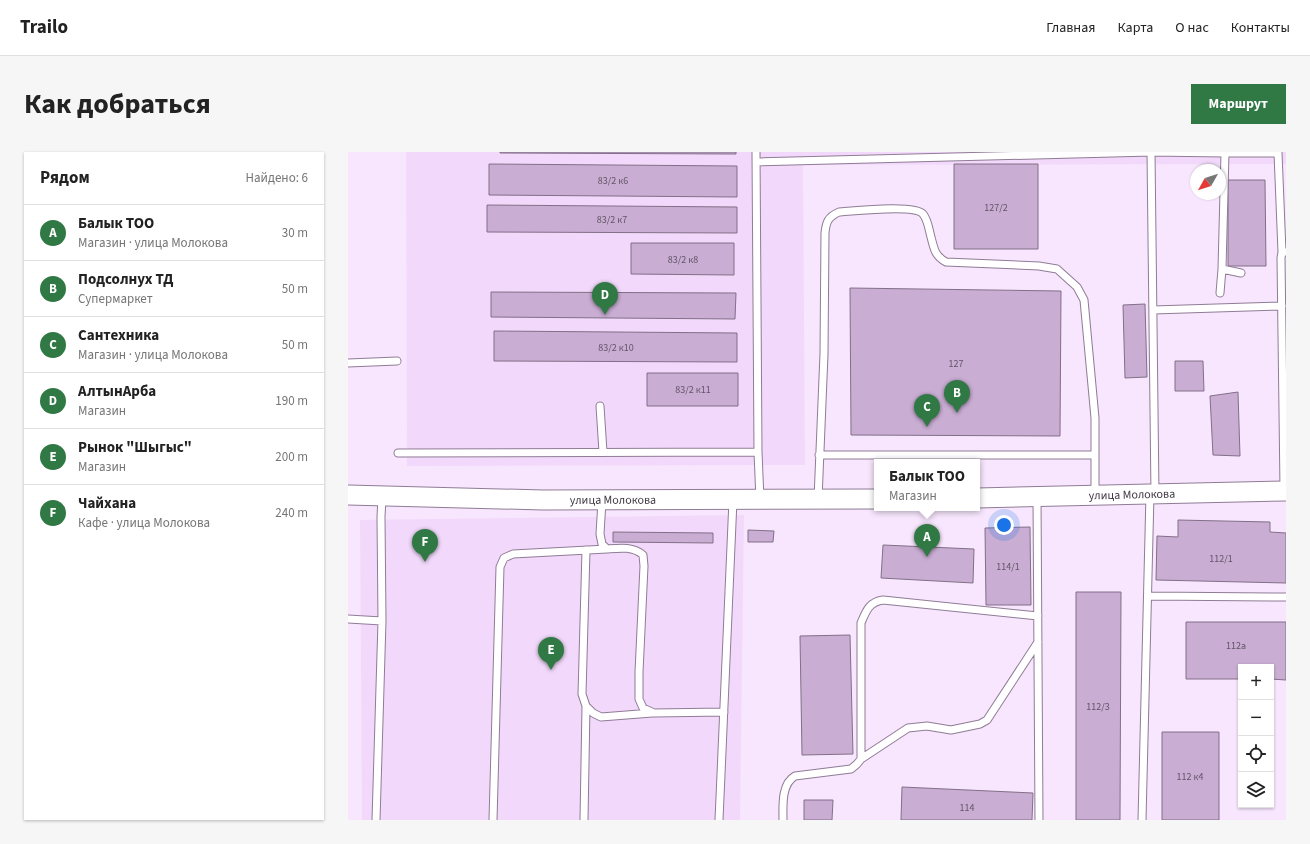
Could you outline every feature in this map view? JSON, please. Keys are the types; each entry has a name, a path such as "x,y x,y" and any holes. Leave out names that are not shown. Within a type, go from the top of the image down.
{"street":[{"name":"улица Молокова","path":"980,498 1285,491"},
{"name":"улица Молокова","path":"348,495 543,500 874,499"}],"lane":[{"path":"756,152 758,452 760,500"},
{"path":"756,162 1151,152 1278,153 1284,252 1282,306 1285,491"},
{"path":"1142,820 1148,596 1153,494 1151,152"},
{"path":"1220,294 1225,153"},
{"path":"818,500 824,354 826,223 831,216 839,212 900,208 915,209 923,213 927,221 938,258 946,262 1039,266 1057,269 1077,287 1084,300 1095,418 1095,495"},
{"path":"1222,269 1241,273"},
{"path":"1153,310 1282,306"},
{"path":"348,363 397,361"},
{"path":"600,406 603,452"},
{"path":"398,453 758,452"},
{"path":"819,455 1095,455"},
{"path":"376,820 382,621 382,497"},
{"path":"1037,497 1039,820"},
{"path":"602,500 600,534 602,544 607,549"},
{"path":"719,820 733,500"},
{"path":"493,820 500,567 504,558 513,554 630,548 638,550 643,555 644,566 639,699 643,708 654,713"},
{"path":"584,820 586,706 582,694 586,550"},
{"path":"1148,596 1286,597"},
{"path":"861,759 861,623 866,611 871,605 877,601 884,600 1038,616"},
{"path":"348,619 382,621"},
{"path":"783,820 786,784 795,776 851,769 861,759 908,728 927,726 951,730 980,724 987,720 1038,642"},
{"path":"586,706 593,713 602,717 654,713 724,712"}],"shaded area":[{"path":"406,152 1286,152 1286,164 803,165 805,465 407,466"},
{"path":"744,515 740,820 362,820 360,520"}],"building":[{"path":"736,152 736,154 500,153"},
{"path":"489,164 737,166 737,197 489,195"},
{"path":"954,164 1038,164 1038,249 954,249"},
{"path":"1228,180 1265,180 1266,266 1228,266"},
{"path":"487,205 737,207 737,233 487,232"},
{"path":"631,243 734,243 734,275 631,274"},
{"path":"850,288 1061,291 1060,436 851,435"},
{"path":"491,292 736,293 735,319 491,317"},
{"path":"1145,304 1147,377 1125,378 1123,305"},
{"path":"494,331 737,333 737,362 494,361"},
{"path":"1175,361 1203,361 1204,391 1175,391"},
{"path":"647,373 738,373 738,406 647,406"},
{"path":"1238,392 1240,456 1213,455 1210,396"},
{"path":"1178,520 1270,522 1270,532 1286,533 1286,583 1156,580 1157,536 1178,537"},
{"path":"1030,527 1031,605 986,605 985,528"},
{"path":"748,530 774,531 773,542 748,542"},
{"path":"613,532 713,533 713,543 613,542"},
{"path":"883,545 974,549 973,583 881,578"},
{"path":"1076,592 1121,592 1120,820 1076,820"},
{"path":"1186,622 1286,622 1286,680 1274,679 1274,664 1238,664 1238,679 1186,679"},
{"path":"850,635 853,754 802,755 800,636"},
{"path":"1162,732 1219,732 1219,820 1162,820"},
{"path":"902,787 1033,793 1032,820 901,820"},
{"path":"804,800 833,800 832,820 804,820"}],"place":[{"name":"АлтынАрба","path":"605,315"},
{"name":"Подсолнух ТД","path":"957,413"},
{"name":"Сантехника","path":"927,427"},
{"name":"Балык ТОО","path":"927,557"},
{"name":"Чайхана","path":"425,562"},
{"name":"Рынок \"Шыгыс\"","path":"551,670"}]}
